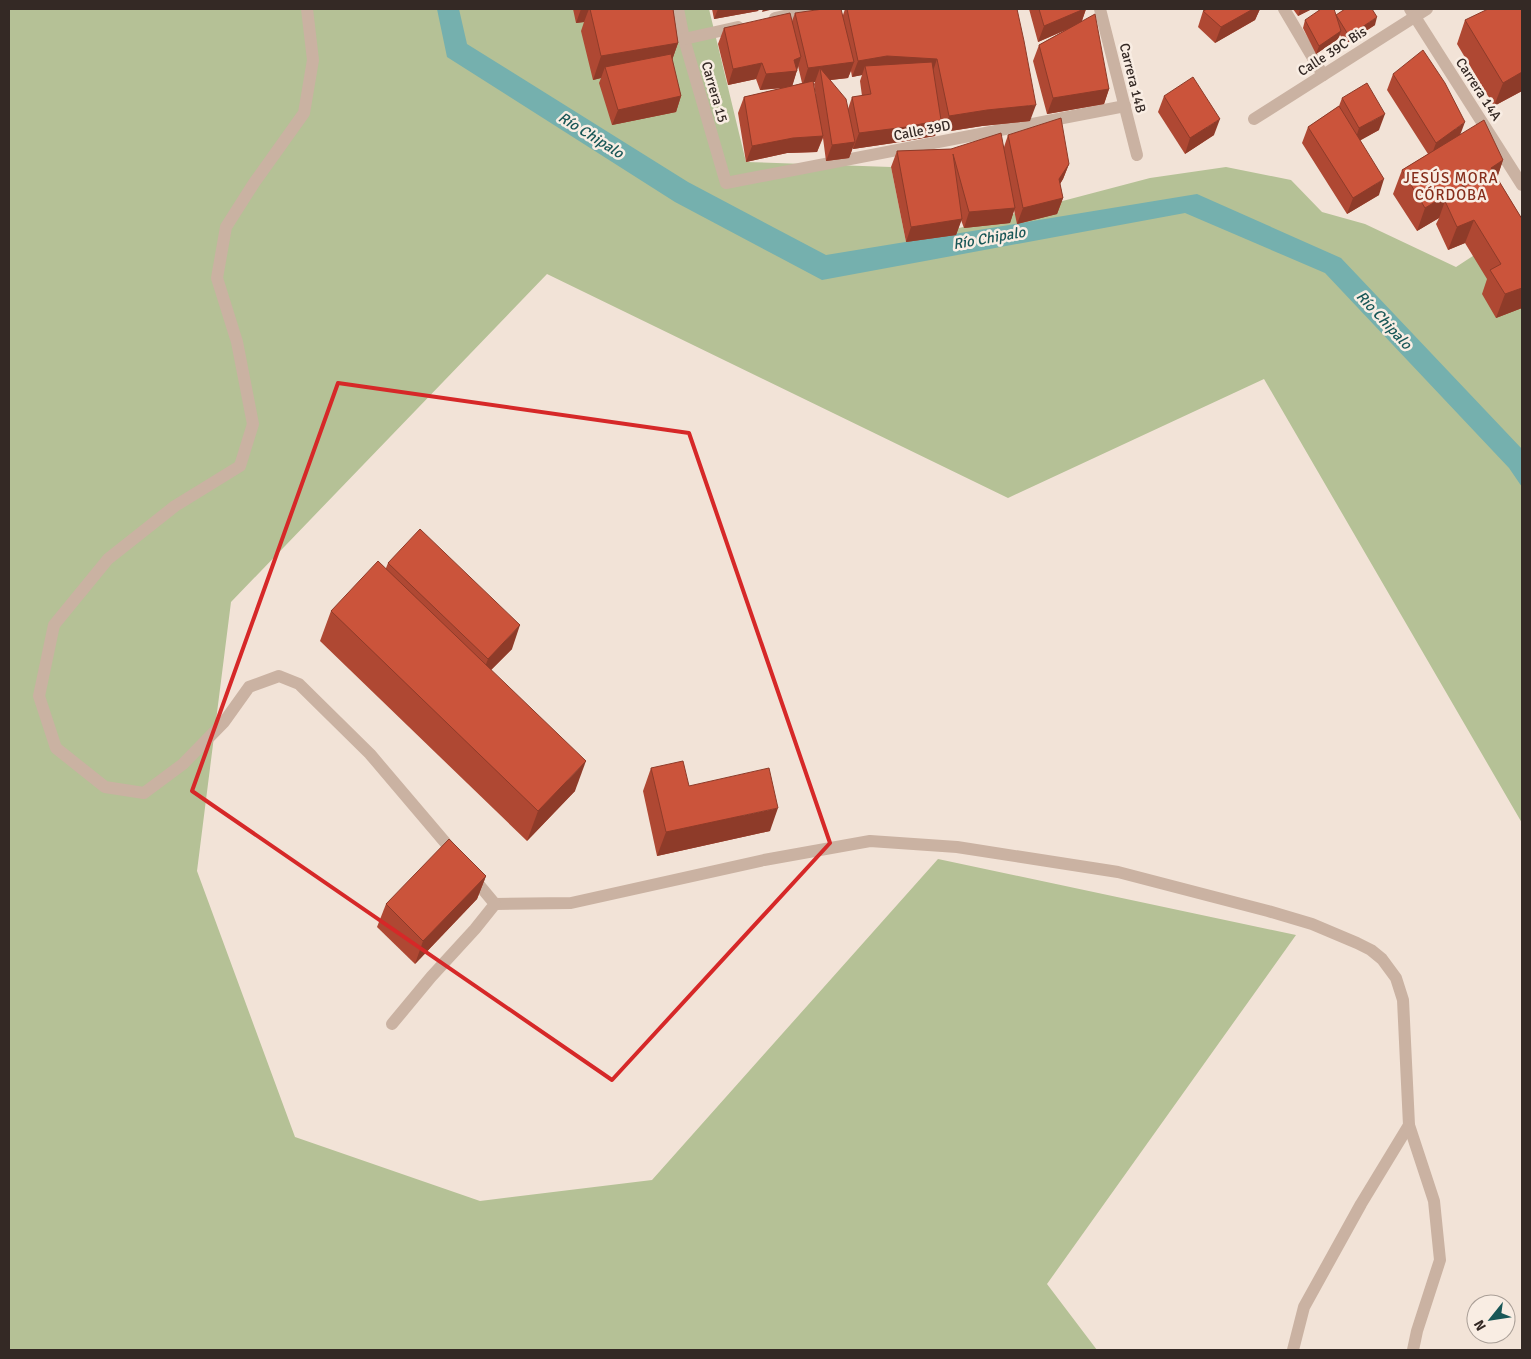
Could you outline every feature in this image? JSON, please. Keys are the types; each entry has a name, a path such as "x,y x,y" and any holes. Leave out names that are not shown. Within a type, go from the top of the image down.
{"street":[{"path":"307,9 313,60 304,113 254,183 226,227 217,278 237,342 253,424 240,466 175,506 108,559 54,626 39,696 56,748 105,786 144,793 183,764 224,722 249,687 279,676 299,684 370,754 462,862 495,904"},
{"name":"Carrera 15","path":"678,9 684,39 726,183"},
{"path":"684,39 816,9"},
{"name":"Carrera 14B","path":"1100,9 1137,155"},
{"path":"1284,9 1323,75"},
{"name":"Calle 39C Bis","path":"1254,119 1323,75 1412,12 1426,9"},
{"name":"Carrera 14A","path":"1412,12 1522,185"},
{"name":"Calle 39D","path":"726,183 1125,106"},
{"path":"495,904 570,903 764,860 870,841 957,847 1118,872 1268,911 1312,924 1357,942 1382,959 1396,978 1403,1000 1409,1125 1434,1201 1440,1260 1417,1331 1413,1350"},
{"path":"392,1024 495,904"},
{"path":"1293,1350 1304,1307 1361,1204 1409,1125"}],"highlighted area":[{"path":"338,383 689,433 830,843 612,1080 192,791"}],"green space":[{"path":"9,9 709,9 746,162 891,167 906,242 1150,178 1226,167 1291,180 1322,212 1365,224 1456,267 1522,224 1522,823 1264,379 1008,498 547,274 231,602 197,871 295,1137 480,1201 652,1180 938,859 1296,935 1047,1284 1097,1350 9,1350"}],"water":[{"name":"Río Chipalo","path":"437,9 459,9 467,44 688,182 826,255 1197,194 1341,258 1522,449 1522,487 1509,468 1325,273 1185,213 822,280 675,202 447,57"}],"building":[{"path":"590,9 673,9 678,43 601,56"},
{"path":"823,9 841,9 854,62 808,68 795,13"},
{"path":"847,9 1017,9 1036,105 949,116 937,59 887,56 858,61"},
{"path":"1039,9 1084,9 1044,26"},
{"path":"1207,9 1253,9 1221,27 1203,11"},
{"path":"1321,9 1334,9 1341,31 1319,46 1305,20"},
{"path":"1345,9 1372,9 1377,17 1349,36 1336,15"},
{"path":"1488,9 1522,9 1522,72 1503,83 1465,20"},
{"path":"790,13 801,57 794,60 797,71 766,74 762,63 733,69 724,28"},
{"path":"1095,14 1109,89 1053,98 1039,45"},
{"path":"1423,50 1445,83 1465,122 1436,143 1393,74"},
{"path":"671,54 681,96 618,110 605,67"},
{"path":"932,62 941,120 859,133 852,97 871,94 865,66"},
{"path":"820,68 846,99 855,142 832,145"},
{"path":"1193,77 1220,119 1190,138 1164,96"},
{"path":"813,81 823,136 793,138 752,146 744,97"},
{"path":"1367,83 1385,114 1359,128 1342,98"},
{"path":"1339,106 1384,179 1353,198 1308,127"},
{"path":"1061,118 1069,164 1059,179 1063,198 1023,208 1008,135"},
{"path":"1484,120 1503,160 1491,168 1522,219 1522,288 1505,294 1490,270 1501,264 1474,220 1457,227 1445,201 1480,175 1425,208 1402,170"},
{"path":"1001,133 1015,208 969,212 953,154 962,219 911,227 897,151 951,149"},
{"path":"420,529 520,625 488,659 388,563"},
{"path":"378,561 586,761 538,811 331,611"},
{"path":"683,761 689,786 769,768 778,808 666,832 651,768"},
{"path":"449,839 486,876 423,941 386,904"}],"district":[{"name":"JESÚS MORA CÓRDOBA","path":"1451,186"}]}
